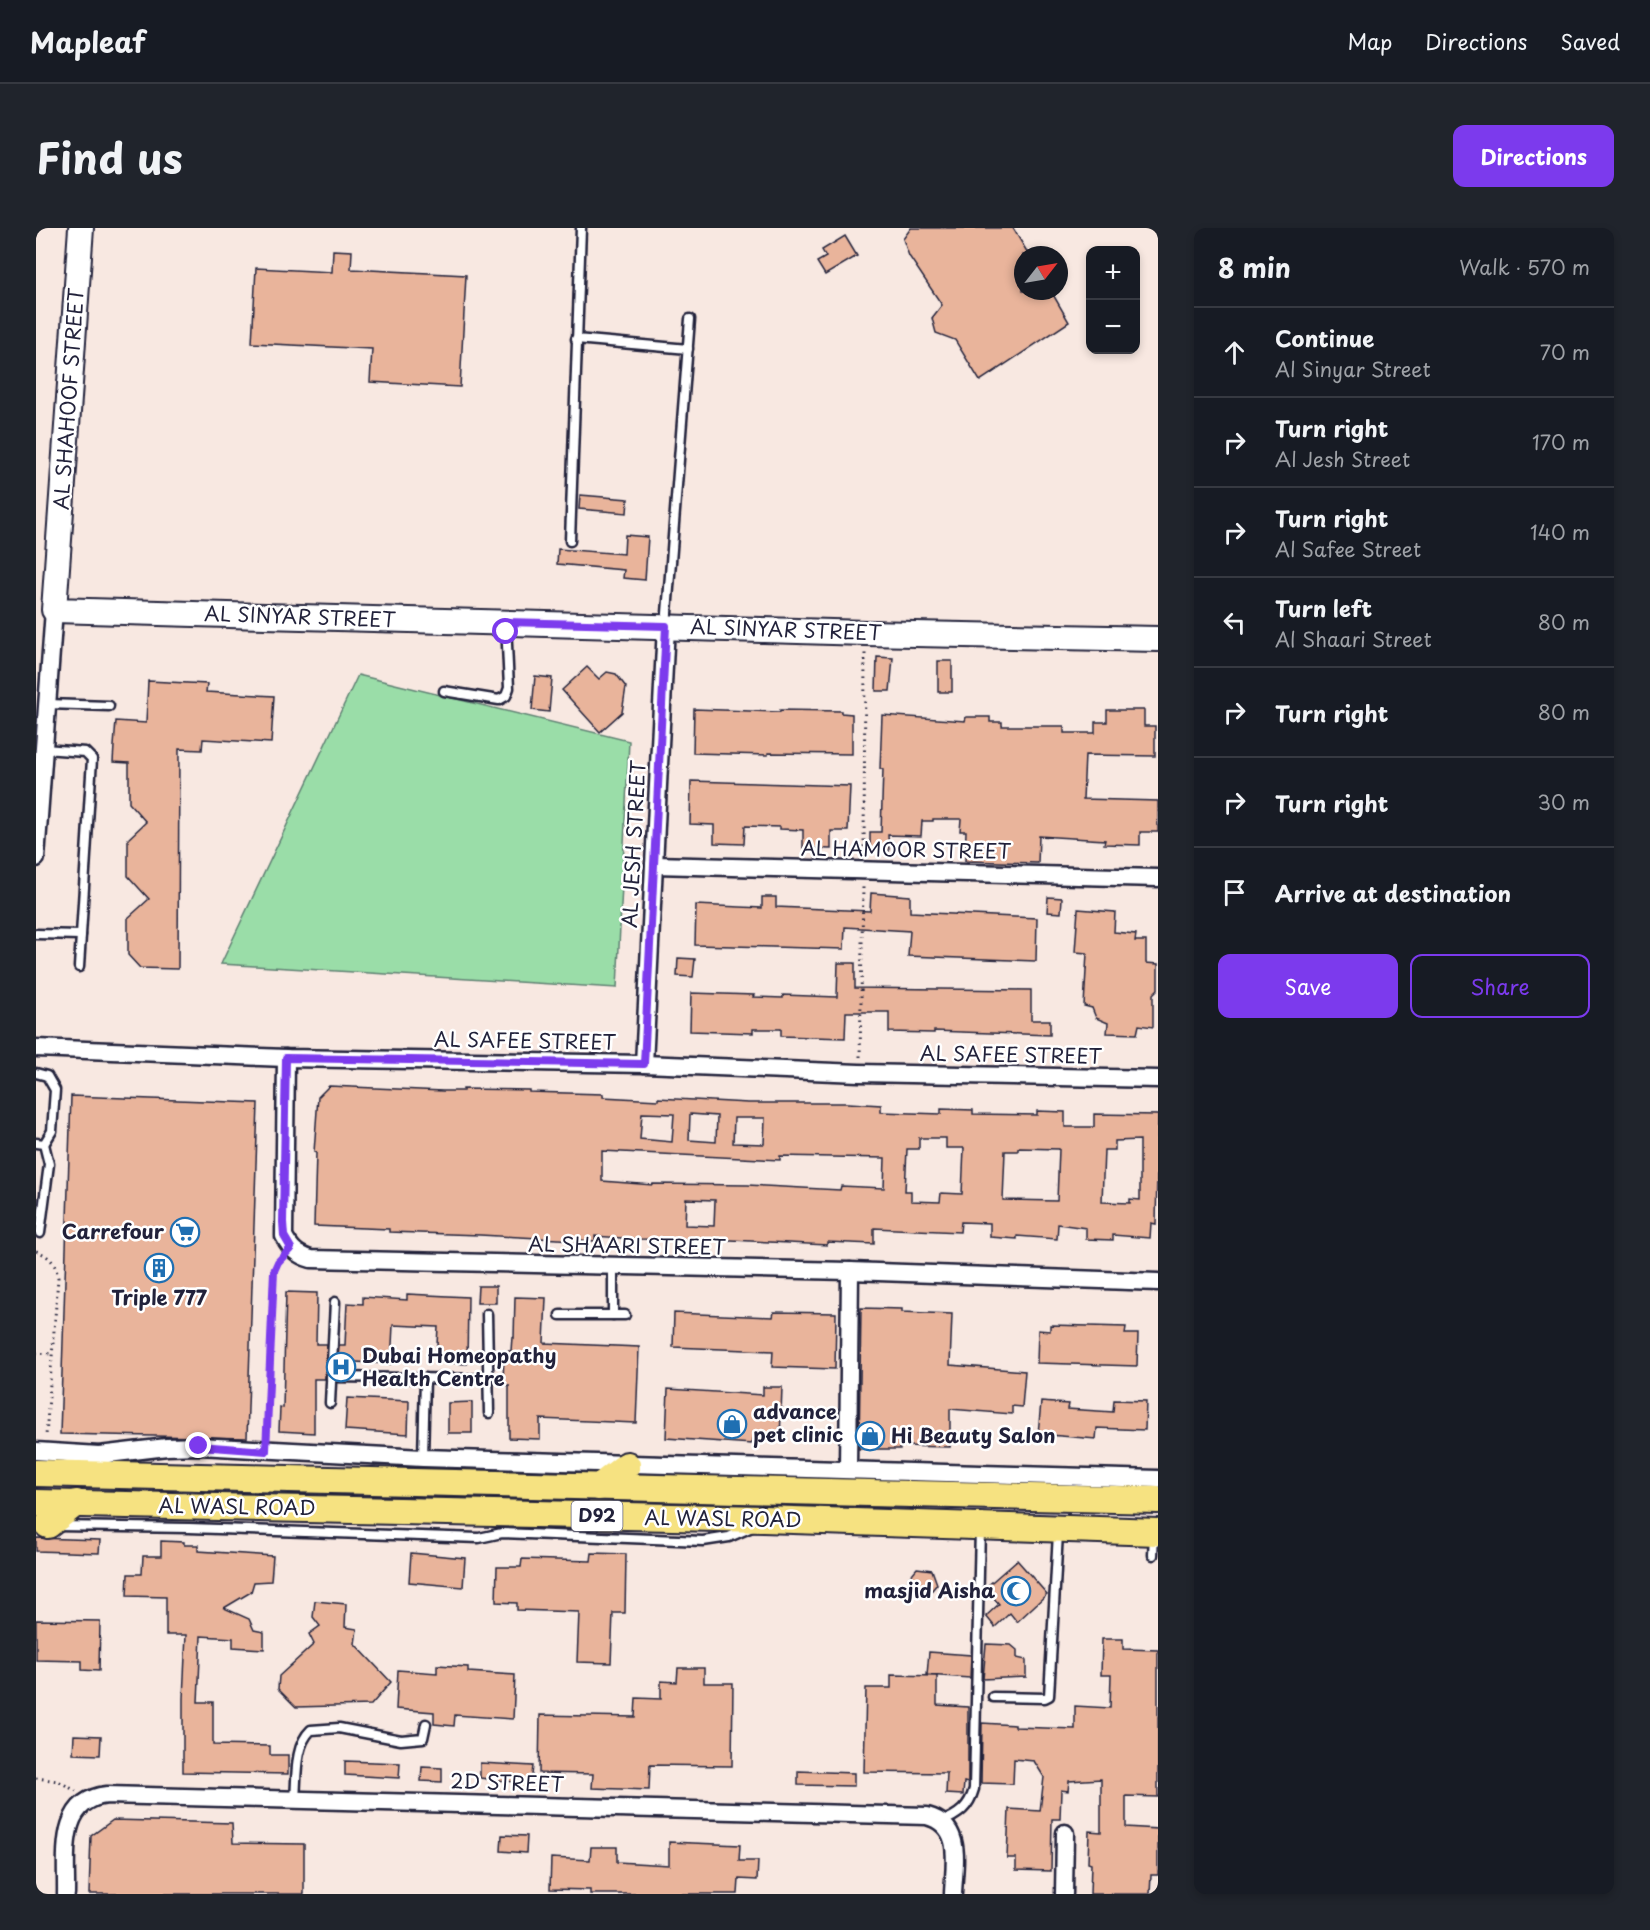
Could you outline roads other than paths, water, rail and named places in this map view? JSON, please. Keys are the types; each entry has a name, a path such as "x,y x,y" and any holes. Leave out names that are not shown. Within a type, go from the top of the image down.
{"main road":[{"name":"AL WASL ROAD","path":"39,1459 599,1487 1158,1500"},
{"path":"599,1487 627,1465"},
{"path":"998,1475 1017,1496"},
{"name":"AL WASL ROAD","path":"36,1503 76,1503 486,1525 763,1519 1059,1529 1155,1540"},
{"path":"42,1525 76,1503"}],"street":[{"name":"AL SHAHOOF STREET","path":"36,858 81,228"},
{"name":"AL SINYAR STREET","path":"54,610 1158,639"},
{"name":"AL JESH STREET","path":"644,1064 666,626"},
{"name":"AL HAMOOR STREET","path":"654,865 1158,878"},
{"name":"AL SAFEE STREET","path":"36,1048 286,1058 644,1064 859,1073 1158,1079"},
{"name":"AL SHAARI STREET","path":"286,1058 284,1236 291,1248 311,1259 850,1271 1158,1282"},
{"path":"848,1469 850,1271"},
{"path":"39,1459 191,1446 423,1458 627,1465 848,1469 1158,1479"},
{"name":"2D STREET","path":"66,1894 68,1838 72,1816 86,1801 96,1796 107,1795 906,1815 927,1816 941,1822"},
{"path":"941,1822 948,1828 954,1845 953,1894"},
{"path":"1064,1894 1065,1833"}],"lane":[{"path":"570,541 581,228"},
{"path":"666,626 690,319"},
{"path":"576,339 688,349"},
{"path":"444,691 500,700 506,696 509,688 506,622"},
{"path":"47,704 109,706"},
{"path":"44,749 85,752 92,759 79,967"},
{"path":"36,934 81,935"},
{"path":"36,1073 47,1076 55,1090 52,1131 40,1144 49,1164 40,1233"},
{"path":"613,1266 613,1315"},
{"path":"330,1403 335,1302"},
{"path":"487,1314 489,1413"},
{"path":"560,1315 626,1315"},
{"path":"331,1377 488,1379"},
{"path":"423,1458 425,1378"},
{"path":"42,1525 189,1528 486,1525"},
{"path":"941,1822 954,1818 964,1810 971,1800 974,1789 980,1527"},
{"path":"993,1697 1045,1698 1050,1693 1059,1529"},
{"path":"295,1799 300,1748 304,1736 311,1730 339,1728 401,1740 423,1738 426,1724"}],"place":[{"name":"Carrefour","path":"185,1232"},
{"name":"Triple 777","path":"159,1268"},
{"name":"Dubai Homeopathy Health Centre","path":"341,1367"},
{"name":"advance pet clinic","path":"732,1424"},
{"name":"Hi Beauty Salon","path":"870,1436"},
{"name":"masjid Aisha","path":"1016,1591"}]}
